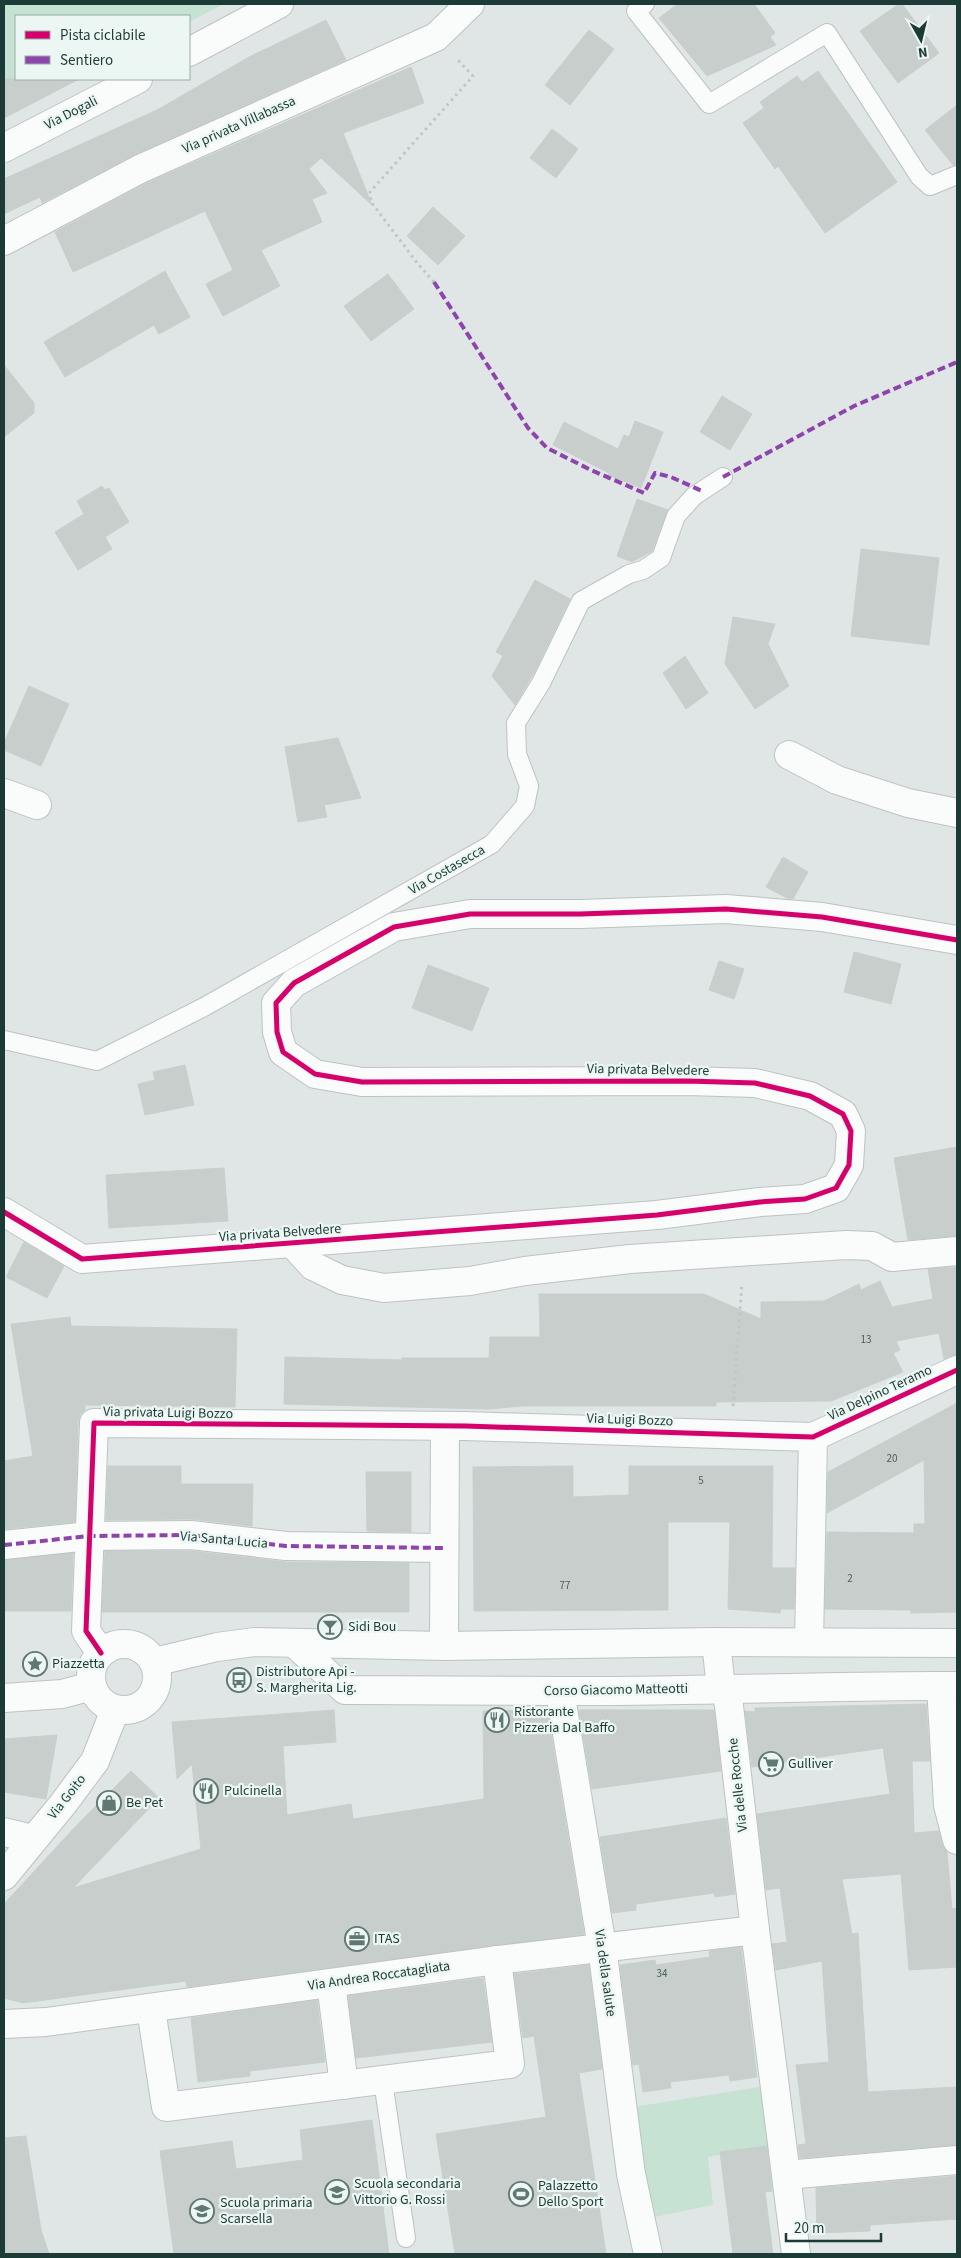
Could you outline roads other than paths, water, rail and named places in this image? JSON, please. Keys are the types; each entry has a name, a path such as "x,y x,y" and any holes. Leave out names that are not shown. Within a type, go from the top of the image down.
{"street":[{"path":"190,51 279,4"},
{"name":"Via privata Villabassa","path":"4,241 140,169 436,37 470,4"},
{"name":"Via Dogali","path":"4,148 136,80"},
{"path":"789,755 837,780 908,803 957,813"},
{"path":"4,793 37,805"},
{"name":"Via privata Belvedere","path":"4,1212 82,1259 657,1215 760,1202 805,1199 836,1188 849,1165 852,1131 843,1114 810,1096 756,1084 611,1080 362,1082 315,1074 283,1052 277,1032 276,1002 294,983 394,927 470,914 580,914 726,909 822,917 957,940"},
{"path":"292,1243 313,1266 342,1280 384,1288 470,1280 525,1271 630,1259 846,1245 872,1246 892,1257 957,1250"},
{"name":"Via Delpino Teramo","path":"813,1437 957,1370"},
{"name":"Via privata Luigi Bozzo","path":"101,1653 86,1631 94,1423 446,1426"},
{"path":"444,1646 446,1426"},
{"name":"Via Luigi Bozzo","path":"446,1426 813,1437"},
{"path":"809,1642 813,1437"},
{"name":"Via Santa Lucia","path":"4,1545 89,1536 191,1535 286,1546 444,1548"},
{"path":"154,1662 217,1647 256,1642 444,1646 716,1642 957,1643"},
{"name":"Via delle Rocche","path":"716,1642 721,1688 727,1695 729,1706 754,1930 796,2254"},
{"name":"Corso Giacomo Matteotti","path":"294,1643 345,1690 506,1689 560,1691 949,1686"},
{"path":"123,1644 141,1649 154,1662 157,1672 157,1683 151,1698 137,1708 126,1711 115,1710 104,1705 96,1696 92,1686 92,1669 101,1653 111,1646 123,1644"},
{"path":"4,1698 62,1694 92,1686"},
{"path":"949,1686 948,1805 957,1840"},
{"name":"Via della salute","path":"560,1691 602,1947 631,2174 648,2254"},
{"name":"Via Goito","path":"4,1876 32,1839 63,1804 95,1761 115,1710"},
{"path":"4,1832 32,1839"},
{"name":"Via Andrea Roccatagliata","path":"4,2024 46,2022 151,2009 497,1960 754,1930"},
{"path":"151,2009 166,2107 510,2064 497,1960"},
{"path":"330,1983 344,2085"},
{"path":"786,2174 957,2160"}],"lane":[{"path":"645,4 636,11 708,104 827,32 919,176 930,186 957,175"},
{"name":"Via Costasecca","path":"4,1040 98,1061 204,1007 492,844 525,806 529,786 517,754 516,723 541,683 581,601 629,574 643,570 661,558 676,516 694,496 723,477"},
{"path":"383,2081 406,2238"}],"place":[{"name":"Sidi Bou","path":"330,1627"},
{"name":"Piazzetta","path":"35,1664"},
{"name":"Distributore Api - S. Margherita Lig.","path":"239,1680"},
{"name":"Ristorante Pizzeria Dal Baffo","path":"497,1720"},
{"name":"Gulliver","path":"771,1764"},
{"name":"Pulcinella","path":"206,1791"},
{"name":"Be Pet","path":"109,1803"},
{"name":"ITAS","path":"357,1939"},
{"name":"Scuola secondaria Vittorio G. Rossi","path":"337,2192"},
{"name":"Palazzetto Dello Sport","path":"521,2194"},
{"name":"Scuola primaria Scarsella","path":"202,2211"}]}
